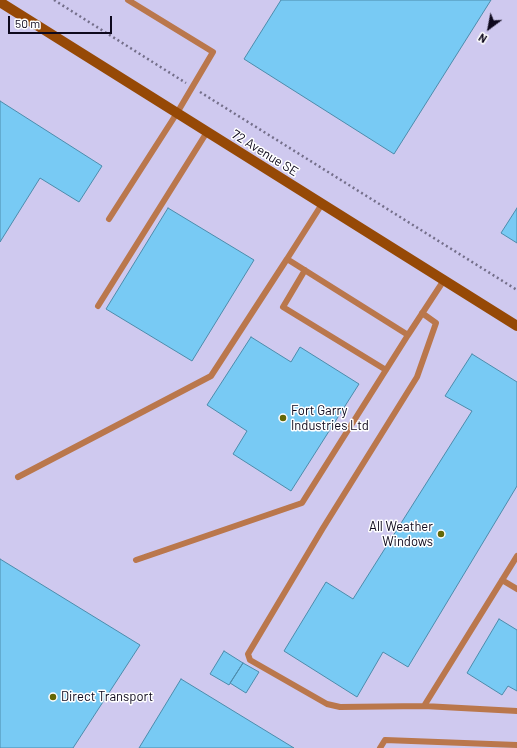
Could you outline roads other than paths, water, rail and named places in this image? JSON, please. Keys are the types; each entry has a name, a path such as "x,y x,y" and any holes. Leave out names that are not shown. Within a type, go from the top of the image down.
{"street":[{"name":"72 Avenue SE","path":"0,2 517,326"}],"lane":[{"path":"110,219 177,113 213,52 128,0"},
{"path":"98,306 207,132"},
{"path":"18,477 211,376 322,204"},
{"path":"287,259 408,335"},
{"path":"305,270 283,307 386,370"},
{"path":"136,560 302,503 444,280"},
{"path":"422,313 436,323 417,377 323,528 248,654 250,660 327,704 340,707 424,706 517,711"},
{"path":"424,706 517,556"},
{"path":"502,580 517,589"},
{"path":"380,748 385,740 517,744"}],"place":[{"name":"Fort Garry Industries Ltd","path":"283,418"},
{"name":"All Weather Windows","path":"441,534"},
{"name":"Direct Transport","path":"53,697"}]}
